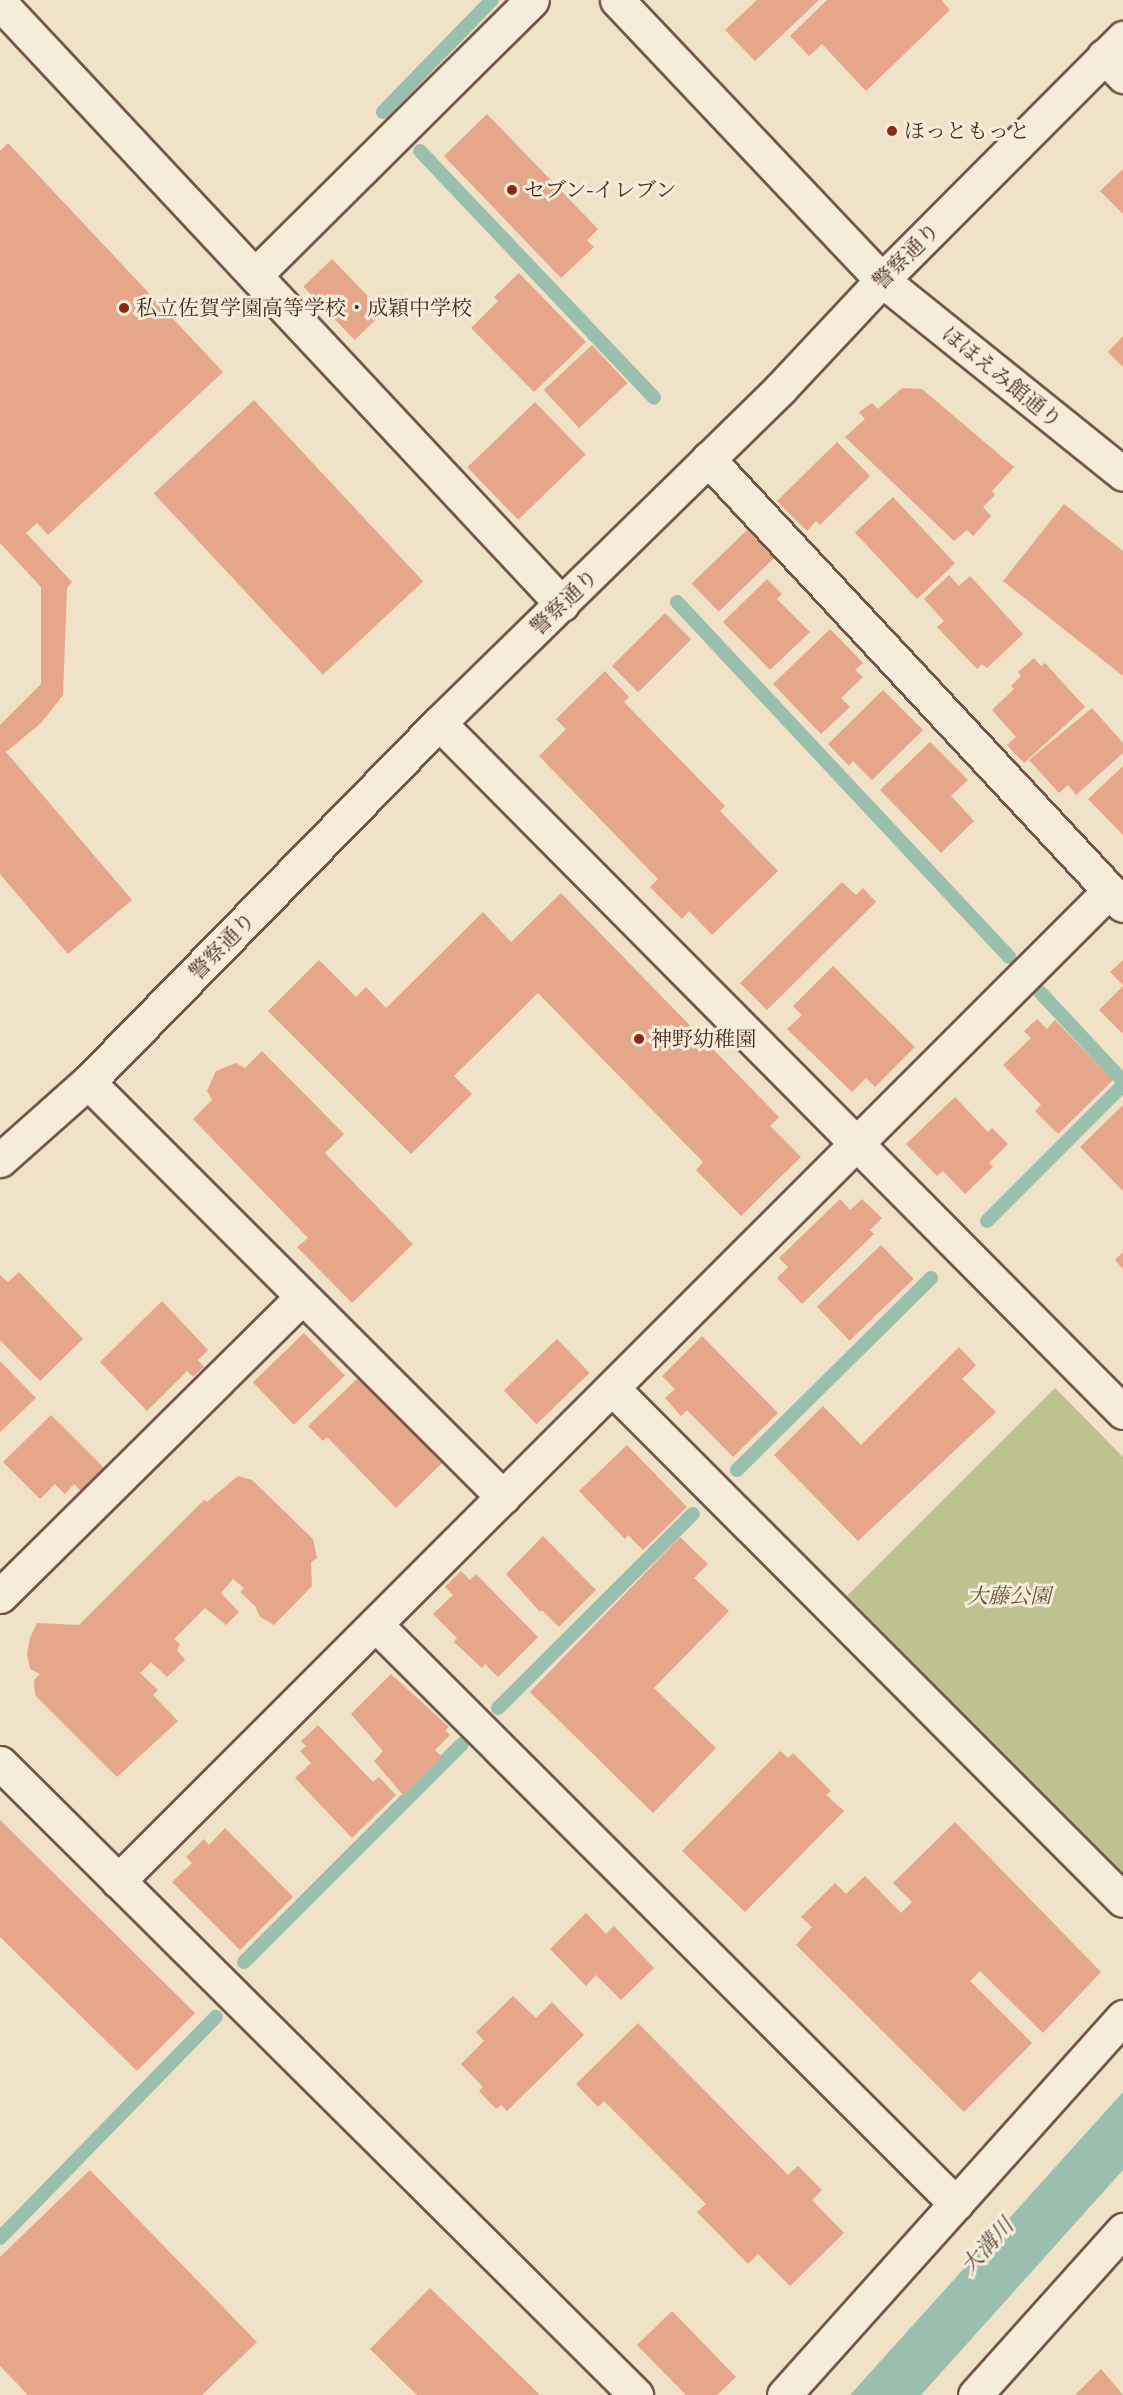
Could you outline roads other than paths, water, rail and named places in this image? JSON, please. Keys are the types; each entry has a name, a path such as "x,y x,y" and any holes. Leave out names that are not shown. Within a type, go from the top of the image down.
{"street":[{"path":"255,275 532,0"},
{"name":"ほほえみ館通り","path":"617,0 882,280 1123,474"},
{"path":"0,3 562,604"},
{"name":"警察通り","path":"0,1160 88,1083 439,723 708,459 882,280 1117,57"},
{"path":"118,1881 377,1626 856,1144 1116,898 708,459"},
{"path":"439,723 1123,1412"},
{"path":"88,1083 503,1497"},
{"path":"0,1596 302,1297"},
{"path":"612,1388 1123,1900"},
{"path":"377,1626 956,2204"},
{"path":"0,1763 636,2395"},
{"path":"784,2395 1123,2017"},
{"path":"975,2395 1123,2230"}],"water":[{"name":"大溝川","path":"1123,2092 1123,2170 921,2395 850,2395"}],"waterway":[{"path":"383,112 492,0"},
{"path":"420,151 654,398"},
{"path":"677,602 1009,957"},
{"path":"1040,992 1123,1081"},
{"path":"987,1221 1123,1085"},
{"path":"737,1470 931,1278"},
{"path":"498,1708 693,1514"},
{"path":"244,1962 462,1744"},
{"path":"0,2238 216,2017"}],"place":[{"name":"ほっともっと","path":"892,131"},
{"name":"セブン-イレブン","path":"512,190"},
{"name":"私立佐賀学園高等学校・成穎中学校","path":"124,308"},
{"name":"神野幼稚園","path":"639,1039"}],"park label":[{"name":"大藤公園","path":"1009,1596"}]}
